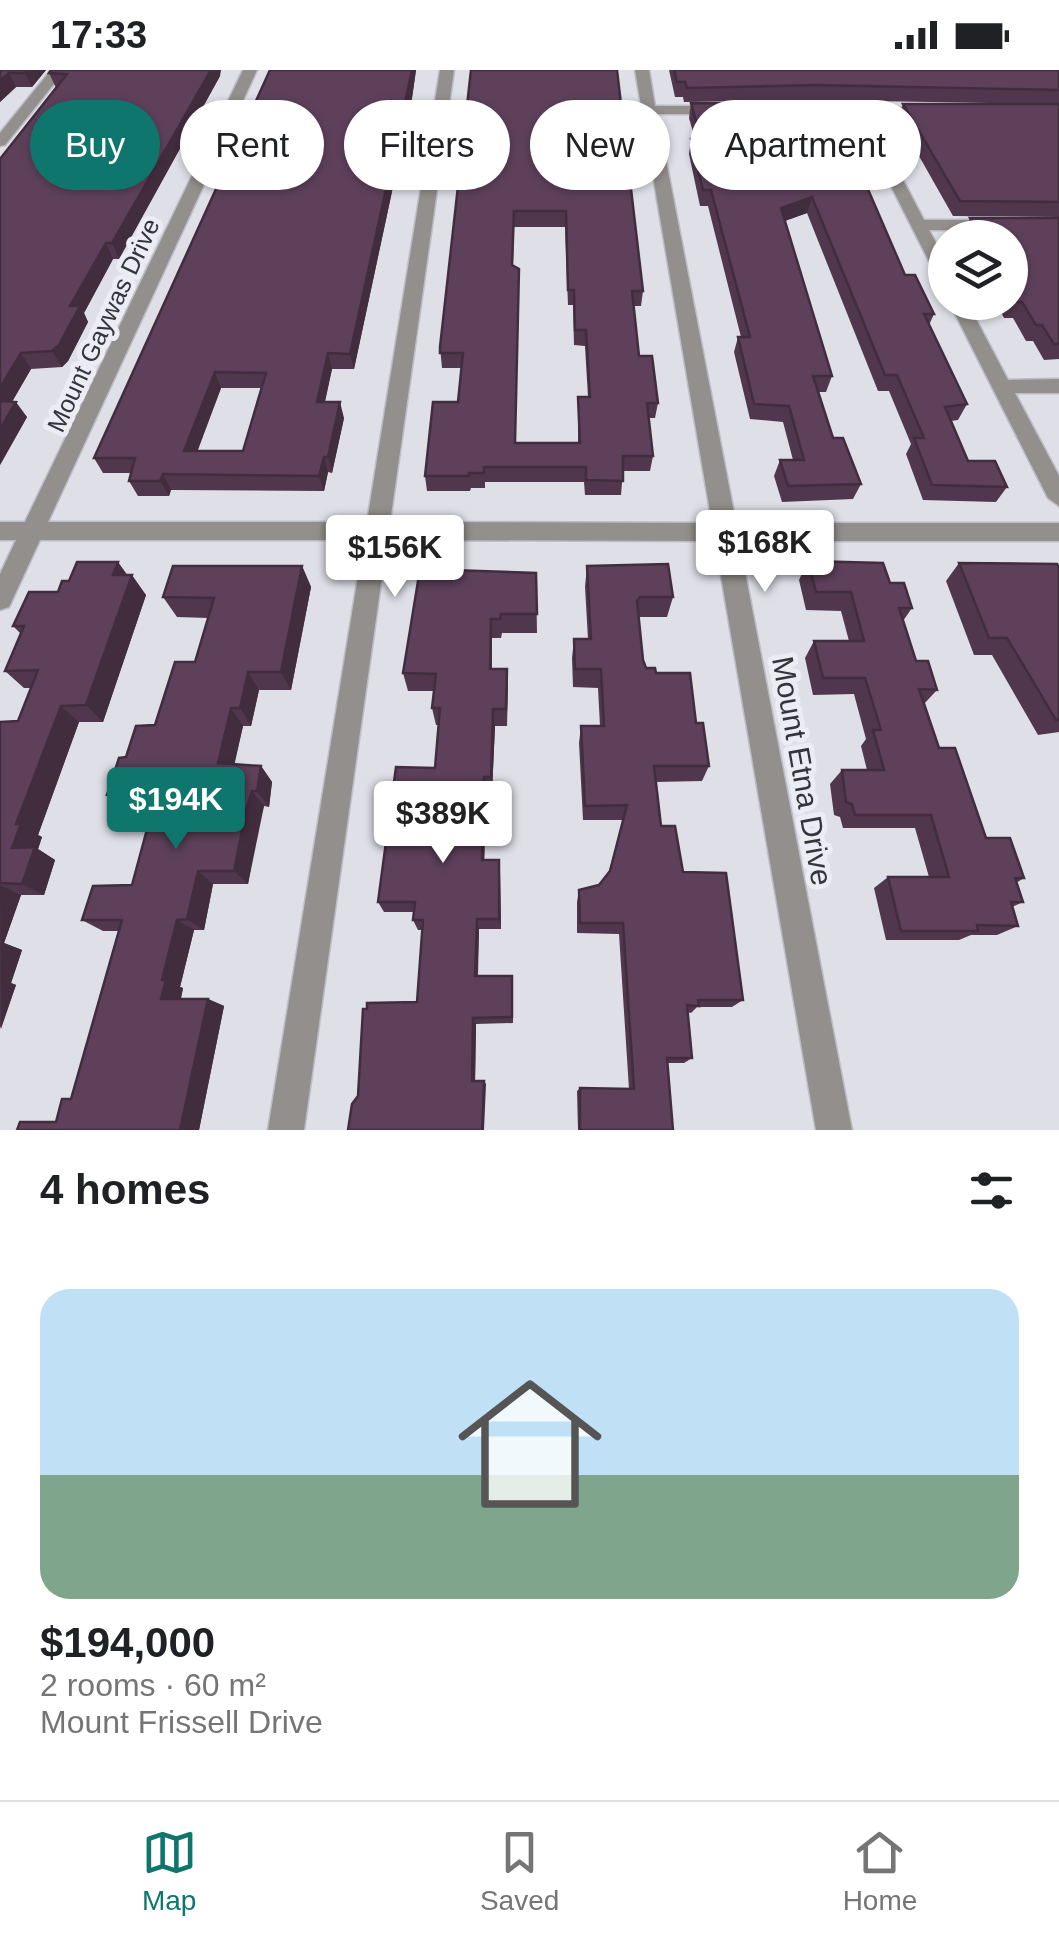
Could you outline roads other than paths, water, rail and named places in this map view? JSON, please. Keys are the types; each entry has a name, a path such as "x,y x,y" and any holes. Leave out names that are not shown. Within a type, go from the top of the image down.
{"street":[{"path":"0,142 58,70"},
{"name":"Mount Gaywas Drive","path":"0,600 250,70"},
{"path":"286,1130 447,70"},
{"name":"Mount Etna Drive","path":"642,70 647,100"},
{"path":"921,111 960,111"},
{"name":"Mount Etna Drive","path":"664,190 834,1130"},
{"path":"900,190 928,244"},
{"path":"918,225 1059,225"},
{"path":"967,320 1059,498"},
{"path":"1002,387 1059,386"},
{"path":"0,532 1059,532"}]}
